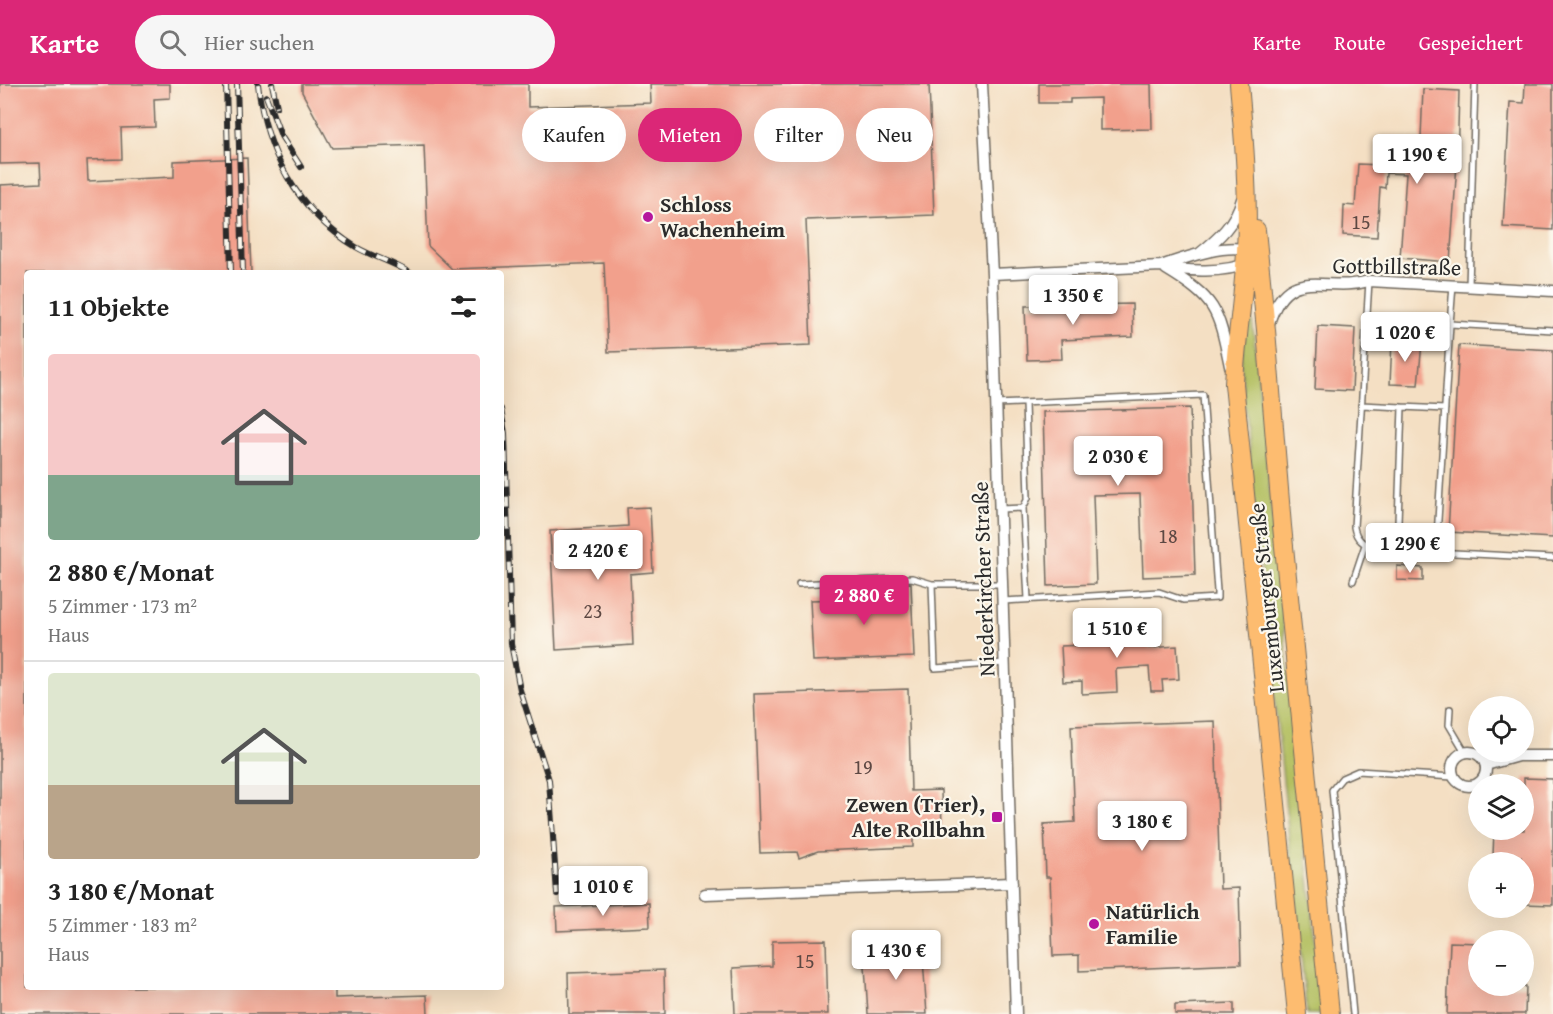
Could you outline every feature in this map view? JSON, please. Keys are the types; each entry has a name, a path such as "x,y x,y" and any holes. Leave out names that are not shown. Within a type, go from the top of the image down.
{"main road":[{"name":"Luxemburger Straße","path":"1239,84 1247,178 1250,257 1266,330 1282,526 1330,1014"},
{"name":"Luxemburger Straße","path":"1250,257 1236,343 1234,384 1298,1014"}],"street":[{"name":"Niederkircher Straße","path":"982,84 992,274 1016,1014"},
{"path":"1198,254 1234,219 1247,178"},
{"path":"1161,266 1198,254 1231,248 1250,257"},
{"path":"992,274 1161,266 1180,269 1222,268 1250,257"},
{"path":"1161,266 1197,290 1216,309 1234,384"},
{"name":"Gottbillstraße","path":"1266,330 1277,303 1291,288 1304,284 1355,285 1369,281 1553,291"},
{"path":"1465,752 1473,752 1481,757 1486,765 1485,775 1480,783 1474,786 1468,787 1453,777 1454,761 1465,752"},
{"path":"1486,765 1518,756 1553,756"},
{"path":"705,894 1012,884"}],"lane":[{"path":"1469,286 1475,84"},
{"path":"1369,281 1355,534 1365,545 1375,549 1553,558"},
{"path":"1436,553 1453,285"},
{"path":"1366,320 1553,330"},
{"path":"996,404 1203,395 1217,591 1216,598 1203,600 1184,600 1159,592 1003,601"},
{"path":"1025,403 1029,493 1023,508 1028,600"},
{"path":"1361,405 1445,409"},
{"path":"1397,550 1402,407"},
{"path":"1000,509 1023,508"},
{"path":"1353,581 1365,545"},
{"path":"799,584 912,578 932,585 1002,584"},
{"path":"932,585 935,668 1005,663"},
{"path":"1450,709 1449,725 1465,752"},
{"path":"1353,1014 1332,790 1342,778 1358,771 1453,777"}],"green space":[{"path":"1250,298 1323,1014 1307,1014 1244,401 1241,364"}],"building":[{"path":"0,84 170,84 170,98 154,99 155,127 121,128 122,159 87,160 88,181 174,177 174,161 247,158 251,270 24,270 24,990 335,990 335,998 427,995 428,1014 0,1014 0,185 41,183 40,163 0,164"},
{"name":"Schloss Wachenheim","path":"302,84 528,84 528,107 651,103 650,84 929,84 930,108 856,108 856,162 932,162 934,215 806,220 811,345 608,352 604,263 452,269 428,246 424,145 332,148 302,92"},
{"path":"1039,84 1151,84 1152,129 1100,130 1100,98 1070,99 1070,103 1039,103"},
{"path":"1525,84 1553,84 1553,230 1503,227 1510,102 1524,103"},
{"path":"1423,89 1459,91 1457,164 1450,262 1400,258 1406,174 1386,173 1385,188 1380,187 1377,237 1343,235 1344,205 1355,206 1358,164 1381,165 1382,159 1420,162"},
{"path":"1132,304 1133,337 1061,340 1062,359 1027,360 1025,306"},
{"path":"1318,326 1355,328 1352,391 1315,389"},
{"path":"1392,341 1422,343 1418,385 1390,384"},
{"path":"1459,345 1553,350 1553,538 1448,532"},
{"path":"1190,408 1195,575 1143,577 1140,494 1093,495 1096,584 1048,586 1043,412"},
{"path":"650,507 653,572 630,574 633,645 556,650 550,531 628,526 627,508"},
{"path":"1397,566 1423,568 1423,581 1397,580"},
{"path":"911,583 914,657 813,661 810,600 880,598 879,585"},
{"path":"1148,626 1149,648 1177,646 1179,679 1162,680 1163,691 1151,691 1149,667 1116,669 1117,692 1082,694 1082,681 1063,682 1061,646 1084,645 1083,630"},
{"path":"908,689 911,791 941,790 942,832 913,833 913,847 818,851 799,858 797,852 760,853 754,694"},
{"path":"1215,721 1220,889 1239,888 1241,964 1079,971 1079,955 1053,956 1050,877 1046,877 1044,824 1075,822 1071,726"},
{"path":"1534,778 1553,779 1553,905 1534,904 1534,852 1493,852 1494,840 1534,840"},
{"path":"649,903 650,927 557,931 556,907"},
{"path":"826,940 828,1014 735,1014 733,968 772,966 772,941"},
{"path":"1450,942 1468,943 1468,996 1526,996 1525,1014 1447,1014"},
{"path":"922,946 927,1014 868,1014 864,950"},
{"path":"664,970 665,1014 569,1014 568,973"},
{"path":"1234,1003 1234,1014 1175,1014 1175,1005"}],"railway":[{"path":"226,84 231,270"},
{"path":"237,84 243,270"},
{"path":"258,84 268,133 277,156 301,197 317,216 356,247 404,270"},
{"path":"272,84 277,107"},
{"path":"266,96 281,136 301,167"},
{"path":"504,427 511,644 520,690 549,780 557,894"}],"place":[{"name":"Schloss Wachenheim","path":"648,217"},
{"name":"Zewen (Trier), Alte Rollbahn","path":"997,817"},
{"name":"Natürlich Familie","path":"1094,924"}]}
